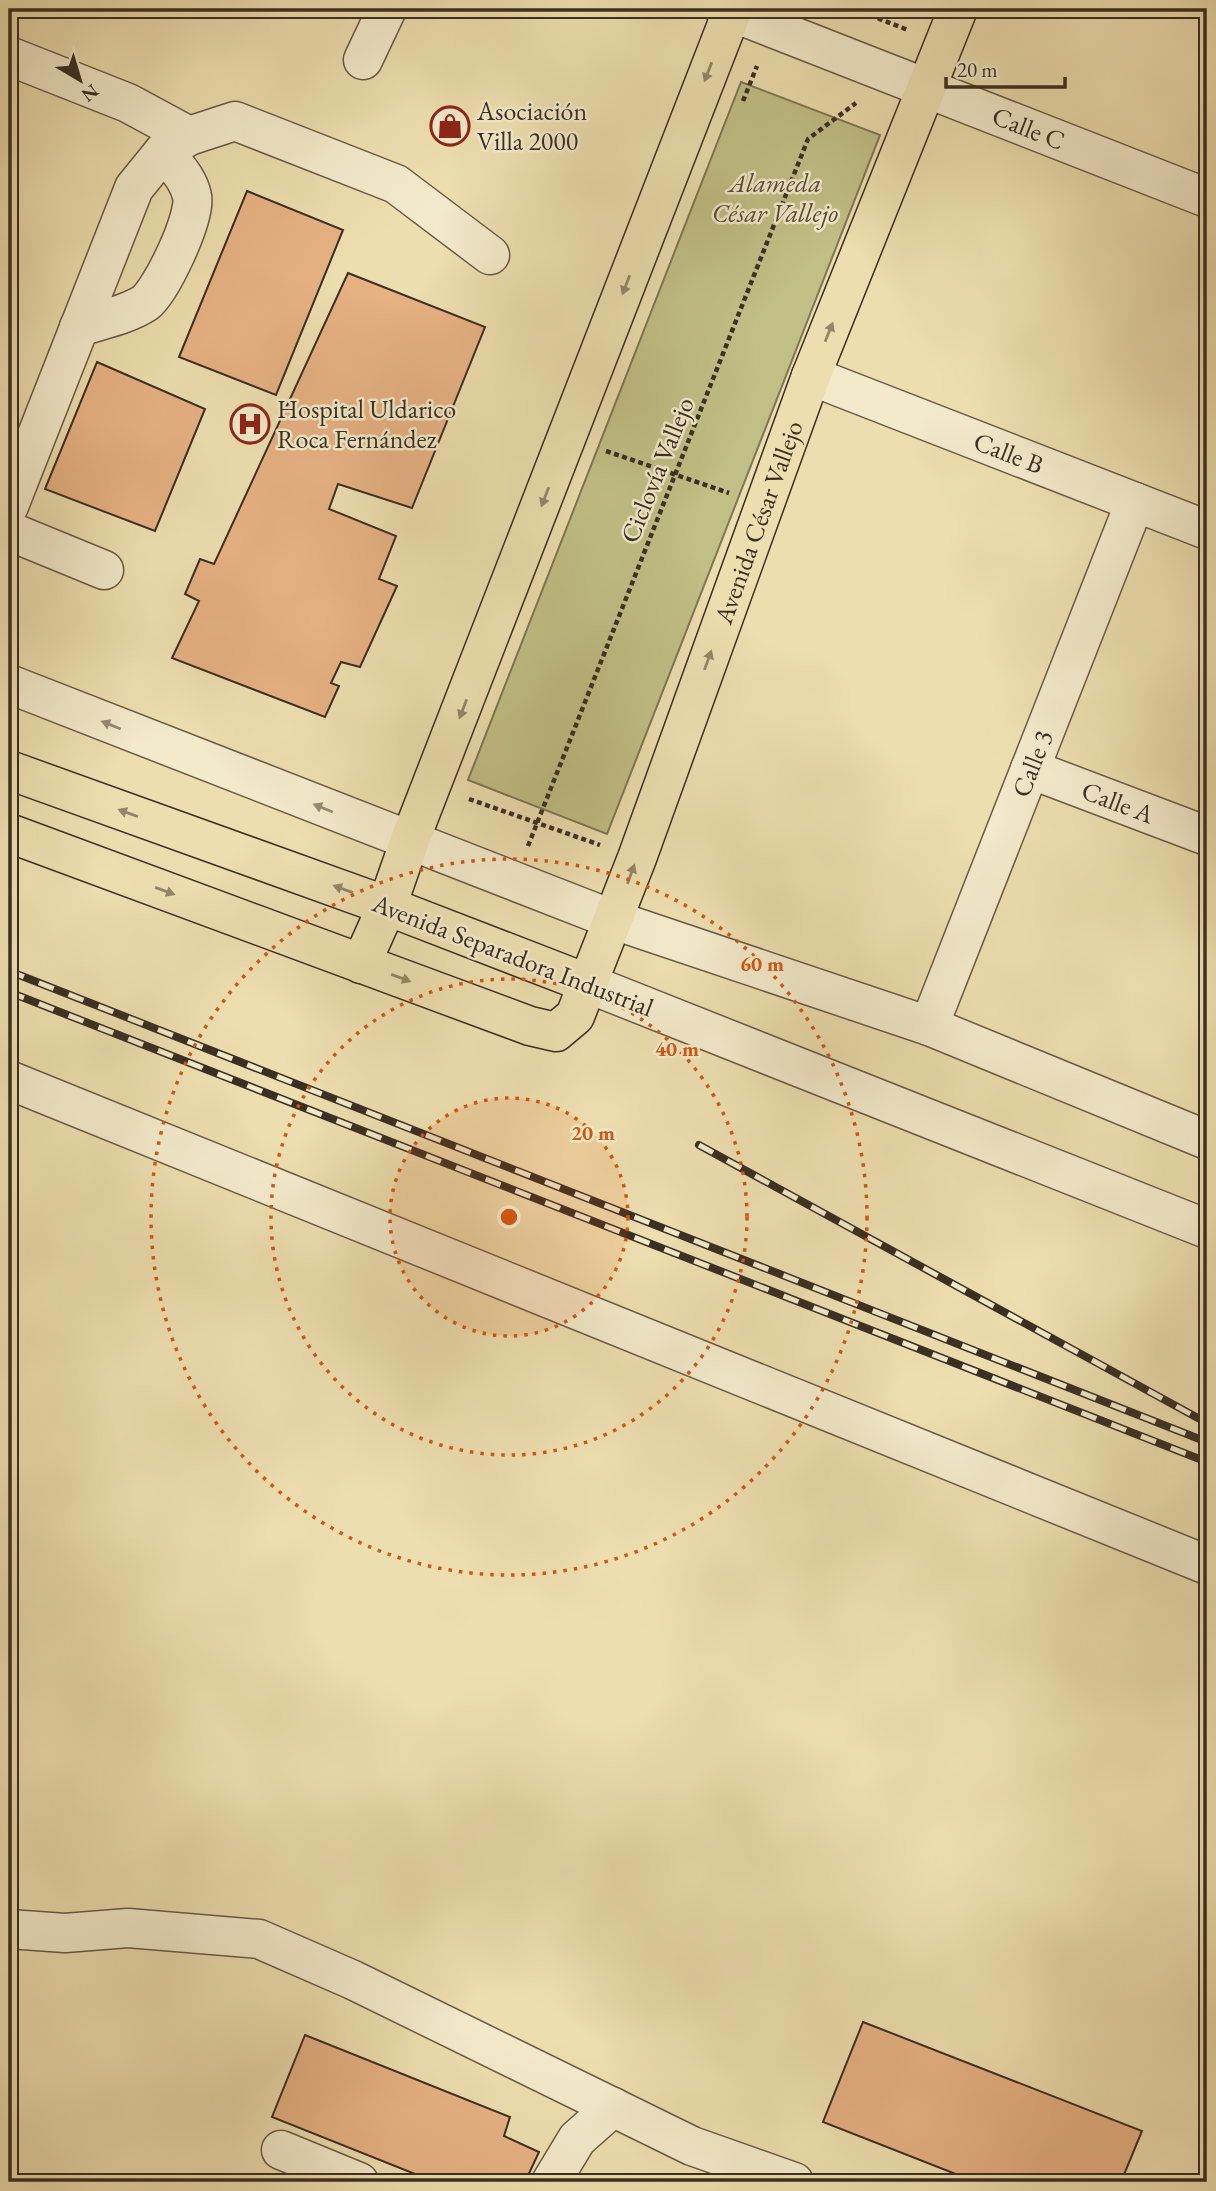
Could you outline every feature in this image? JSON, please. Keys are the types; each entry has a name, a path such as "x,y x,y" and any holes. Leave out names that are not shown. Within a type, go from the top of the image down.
{"main road":[{"name":"Avenida César Vallejo","path":"361,964 530,1026 556,1032 575,1016 637,858 811,376 910,81 958,9"},
{"path":"9,833 361,964 387,906 410,840 730,10"},
{"name":"Avenida Separadora Industrial","path":"9,770 387,906 589,984"}],"street":[{"path":"363,60 387,9"},
{"name":"Calle C","path":"730,10 1207,198"},
{"path":"9,57 128,103 177,144 194,200 190,221 155,292 145,302 79,327"},
{"path":"9,506 134,188 177,144 235,121 396,184 490,255"},
{"name":"Calle B","path":"811,376 1207,530"},
{"name":"Calle 3","path":"929,1027 1135,502"},
{"path":"9,531 104,570"},
{"path":"9,684 614,920 929,1027 1207,1140"},
{"name":"Calle A","path":"1030,769 1207,836"},
{"name":"Avenida Separadora Industrial","path":"589,984 1207,1229"},
{"path":"9,1080 1207,1565"},
{"path":"9,1929 65,1933 128,1928 259,1939 354,1980 692,2146 794,2182"},
{"path":"551,2182 577,2139 613,2107"},
{"path":"281,2150 359,2182"}],"path":[{"path":"854,9 911,31"},
{"path":"910,81 911,31 915,20"},
{"name":"Ciclovía Vallejo","path":"512,881 538,823 808,139 910,81"},
{"path":"606,452 733,494"},
{"path":"433,786 637,858"}],"green space":[{"name":"Alameda César Vallejo","path":"741,82 880,135 607,834 468,780"}],"building":[{"path":"247,191 343,230 276,395 179,357"},
{"path":"348,273 485,327 412,508 338,484 329,509 396,536 379,579 397,586 360,667 341,662 331,683 339,686 325,717 172,658 199,601 185,594 200,559 214,564"},
{"path":"97,362 205,409 155,531 45,489"},
{"path":"863,2022 1142,2131 1121,2182 976,2182 823,2122"},
{"path":"305,2035 510,2117 504,2136 539,2152 525,2182 435,2182 272,2117"}],"railway":[{"path":"9,971 1207,1442"},
{"path":"9,992 1207,1462"},
{"path":"699,1145 1207,1423"}],"place":[{"name":"Asociación Villa 2000","path":"450,126"},
{"name":"Hospital Uldarico Roca Fernández","path":"250,424"}]}
